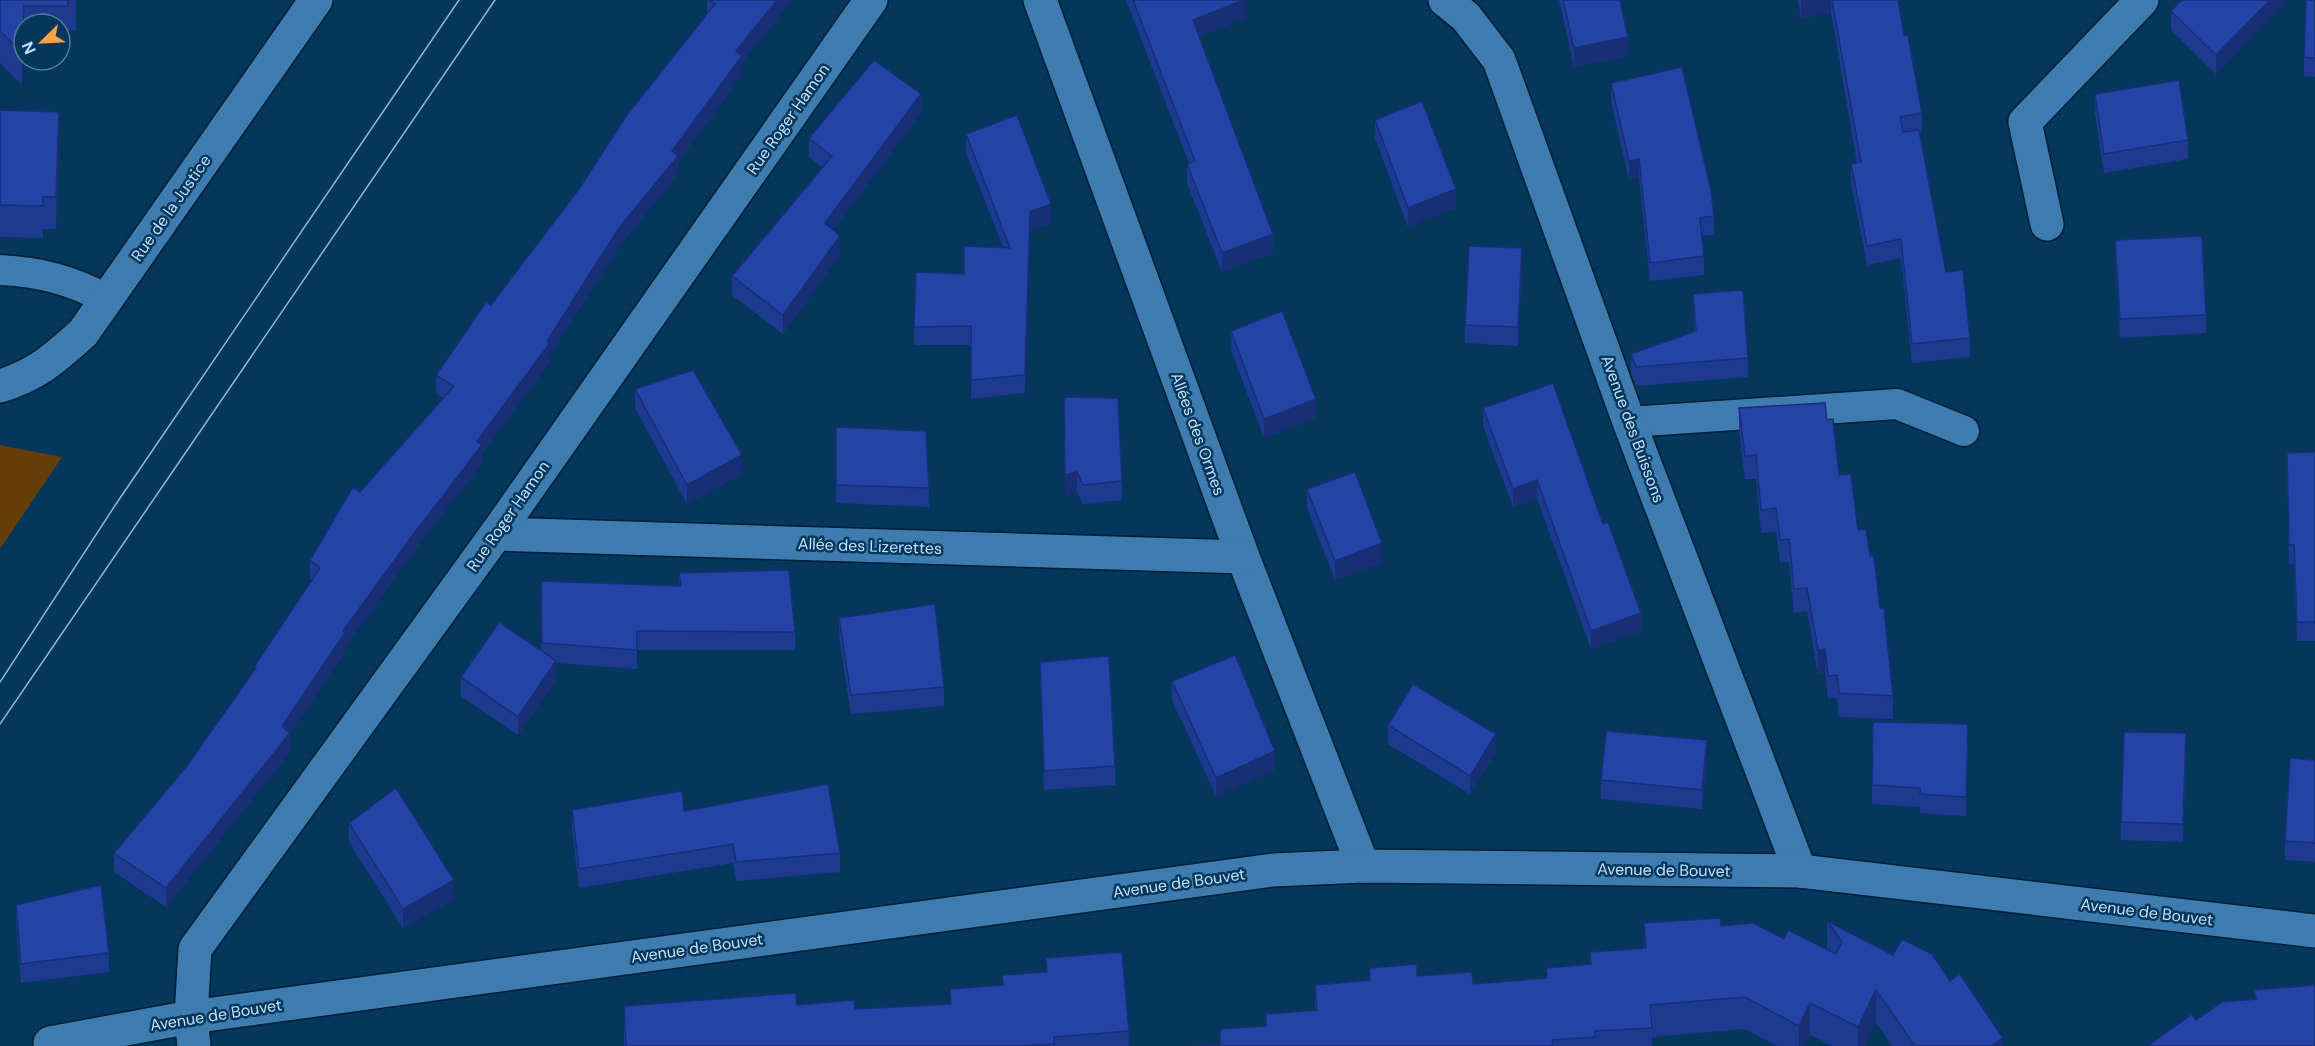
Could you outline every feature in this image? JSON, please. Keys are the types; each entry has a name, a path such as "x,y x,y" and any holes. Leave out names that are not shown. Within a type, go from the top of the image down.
{"street":[{"name":"Rue de la Justice","path":"0,386 23,379 48,365 83,333 316,0"},
{"name":"Rue Roger Hamon","path":"192,1032 195,949 496,534 871,0"},
{"name":"Allées des Ormes","path":"1040,0 1244,557 1363,866"},
{"name":"Avenue des Buissons","path":"1445,0 1466,17 1499,60 1629,422 1800,871"},
{"path":"2047,224 2025,122 2142,0"},
{"name":"Allée des Lizerettes","path":"496,534 1244,557"},
{"name":"Avenue de Bouvet","path":"50,1044 192,1032 1273,870 1363,866 1800,871 2315,931"}],"lane":[{"path":"0,270 29,271 73,282 107,299"},
{"path":"1629,422 1897,404 1964,431"}],"shaded area":[{"path":"0,445 62,457 0,549"}],"building":[{"path":"0,0 68,0 68,6 24,6 24,12 12,12 12,43 0,31"},
{"path":"710,0 777,0 736,51 742,56 672,151 678,156 619,228 547,341 550,343 477,441 482,445 343,631 345,633 282,726 290,733 166,888 114,853 186,767 256,668 254,667 320,568 310,560 353,487 360,492 454,386 436,375 486,302 491,305 579,189 627,115 715,4"},
{"path":"1133,0 1244,0 1193,20 1273,234 1222,253 1187,164 1195,161"},
{"path":"1563,0 1620,0 1628,37 1574,48"},
{"path":"1832,0 1898,0 1904,35 1908,35 1922,113 1900,117 1903,132 1919,130 1946,272 1963,270 1970,338 1912,344 1901,239 1867,246 1851,164 1861,162"},
{"path":"2182,0 2270,0 2216,55 2171,11"},
{"path":"2306,0 2315,0 2315,58 2304,57"},
{"path":"874,60 921,94 825,223 840,236 783,315 732,276 832,156 809,138"},
{"path":"1682,67 1711,190 1714,216 1700,218 1704,256 1650,263 1639,159 1629,161 1611,83"},
{"path":"2179,80 2188,140 2104,154 2095,94"},
{"path":"1422,101 1456,189 1408,208 1375,120"},
{"path":"0,110 59,112 56,197 43,197 43,206 0,205"},
{"path":"1017,115 1051,204 1030,212 1025,375 971,380 971,326 914,327 916,272 964,274 964,246 1010,248 966,134"},
{"path":"2202,236 2206,315 2120,319 2115,240"},
{"path":"1469,246 1522,248 1518,327 1465,325"},
{"path":"1743,290 1748,358 1636,367 1631,354 1696,331 1693,294"},
{"path":"1282,311 1316,399 1264,419 1231,331"},
{"path":"693,370 742,455 687,485 635,389"},
{"path":"1553,383 1603,524 1608,522 1641,613 1591,631 1537,480 1513,489 1483,408"},
{"path":"1064,397 1118,398 1122,481 1083,485 1077,472 1065,475"},
{"path":"1825,403 1827,420 1833,419 1839,475 1851,474 1858,530 1866,529 1870,556 1874,556 1880,608 1884,608 1893,696 1839,693 1837,675 1828,676 1825,649 1818,650 1807,588 1794,589 1789,539 1780,540 1776,508 1761,510 1756,455 1745,456 1739,408"},
{"path":"836,427 926,431 929,488 836,485"},
{"path":"2315,452 2315,622 2297,622 2294,545 2289,545 2287,453"},
{"path":"1355,472 1382,543 1335,561 1307,489"},
{"path":"789,570 795,632 637,631 637,650 542,643 541,581 681,586 679,573"},
{"path":"935,604 944,687 851,695 839,618"},
{"path":"499,622 556,661 518,717 461,677"},
{"path":"1235,655 1275,751 1216,778 1172,681"},
{"path":"1109,656 1115,766 1044,771 1040,662"},
{"path":"1413,684 1496,734 1470,776 1388,725"},
{"path":"1873,722 1968,724 1966,797 1920,794 1920,788 1872,785"},
{"path":"1606,731 1707,740 1702,790 1601,780"},
{"path":"2124,732 2186,733 2183,824 2121,822"},
{"path":"2290,758 2315,760 2315,843 2285,841"},
{"path":"828,784 840,853 736,862 733,844 579,869 572,810 682,791 684,811"},
{"path":"396,788 454,880 403,909 349,823"},
{"path":"101,885 109,953 21,964 16,905"},
{"path":"1720,918 1721,926 1753,923 1784,939 1788,930 1836,954 1842,942 1827,921 1893,955 1902,939 1932,954 1950,981 1960,974 2003,1038 1991,1046 1915,1046 1876,990 1858,1027 1810,1003 1799,1026 1745,997 1650,1005 1652,1028 1595,1031 1595,1037 1552,1040 1553,1046 1197,1046 1220,1044 1220,1029 1266,1026 1266,1014 1317,1010 1315,985 1370,980 1369,968 1417,964 1417,976 1472,972 1473,984 1547,978 1546,968 1591,964 1590,952 1646,948 1644,923"},
{"path":"1122,952 1129,1031 1054,1037 1054,1044 1020,1046 626,1046 624,1006 796,993 797,1005 854,1000 855,1009 951,1004 950,989 1003,985 1002,975 1047,972 1046,958"},
{"path":"2315,985 2315,1046 2147,1046 2192,1014 2196,1020 2222,1002 2256,999 2254,990"}],"tram line":[{"path":"0,682 116,504 459,0"},
{"path":"0,724 495,0"}]}
